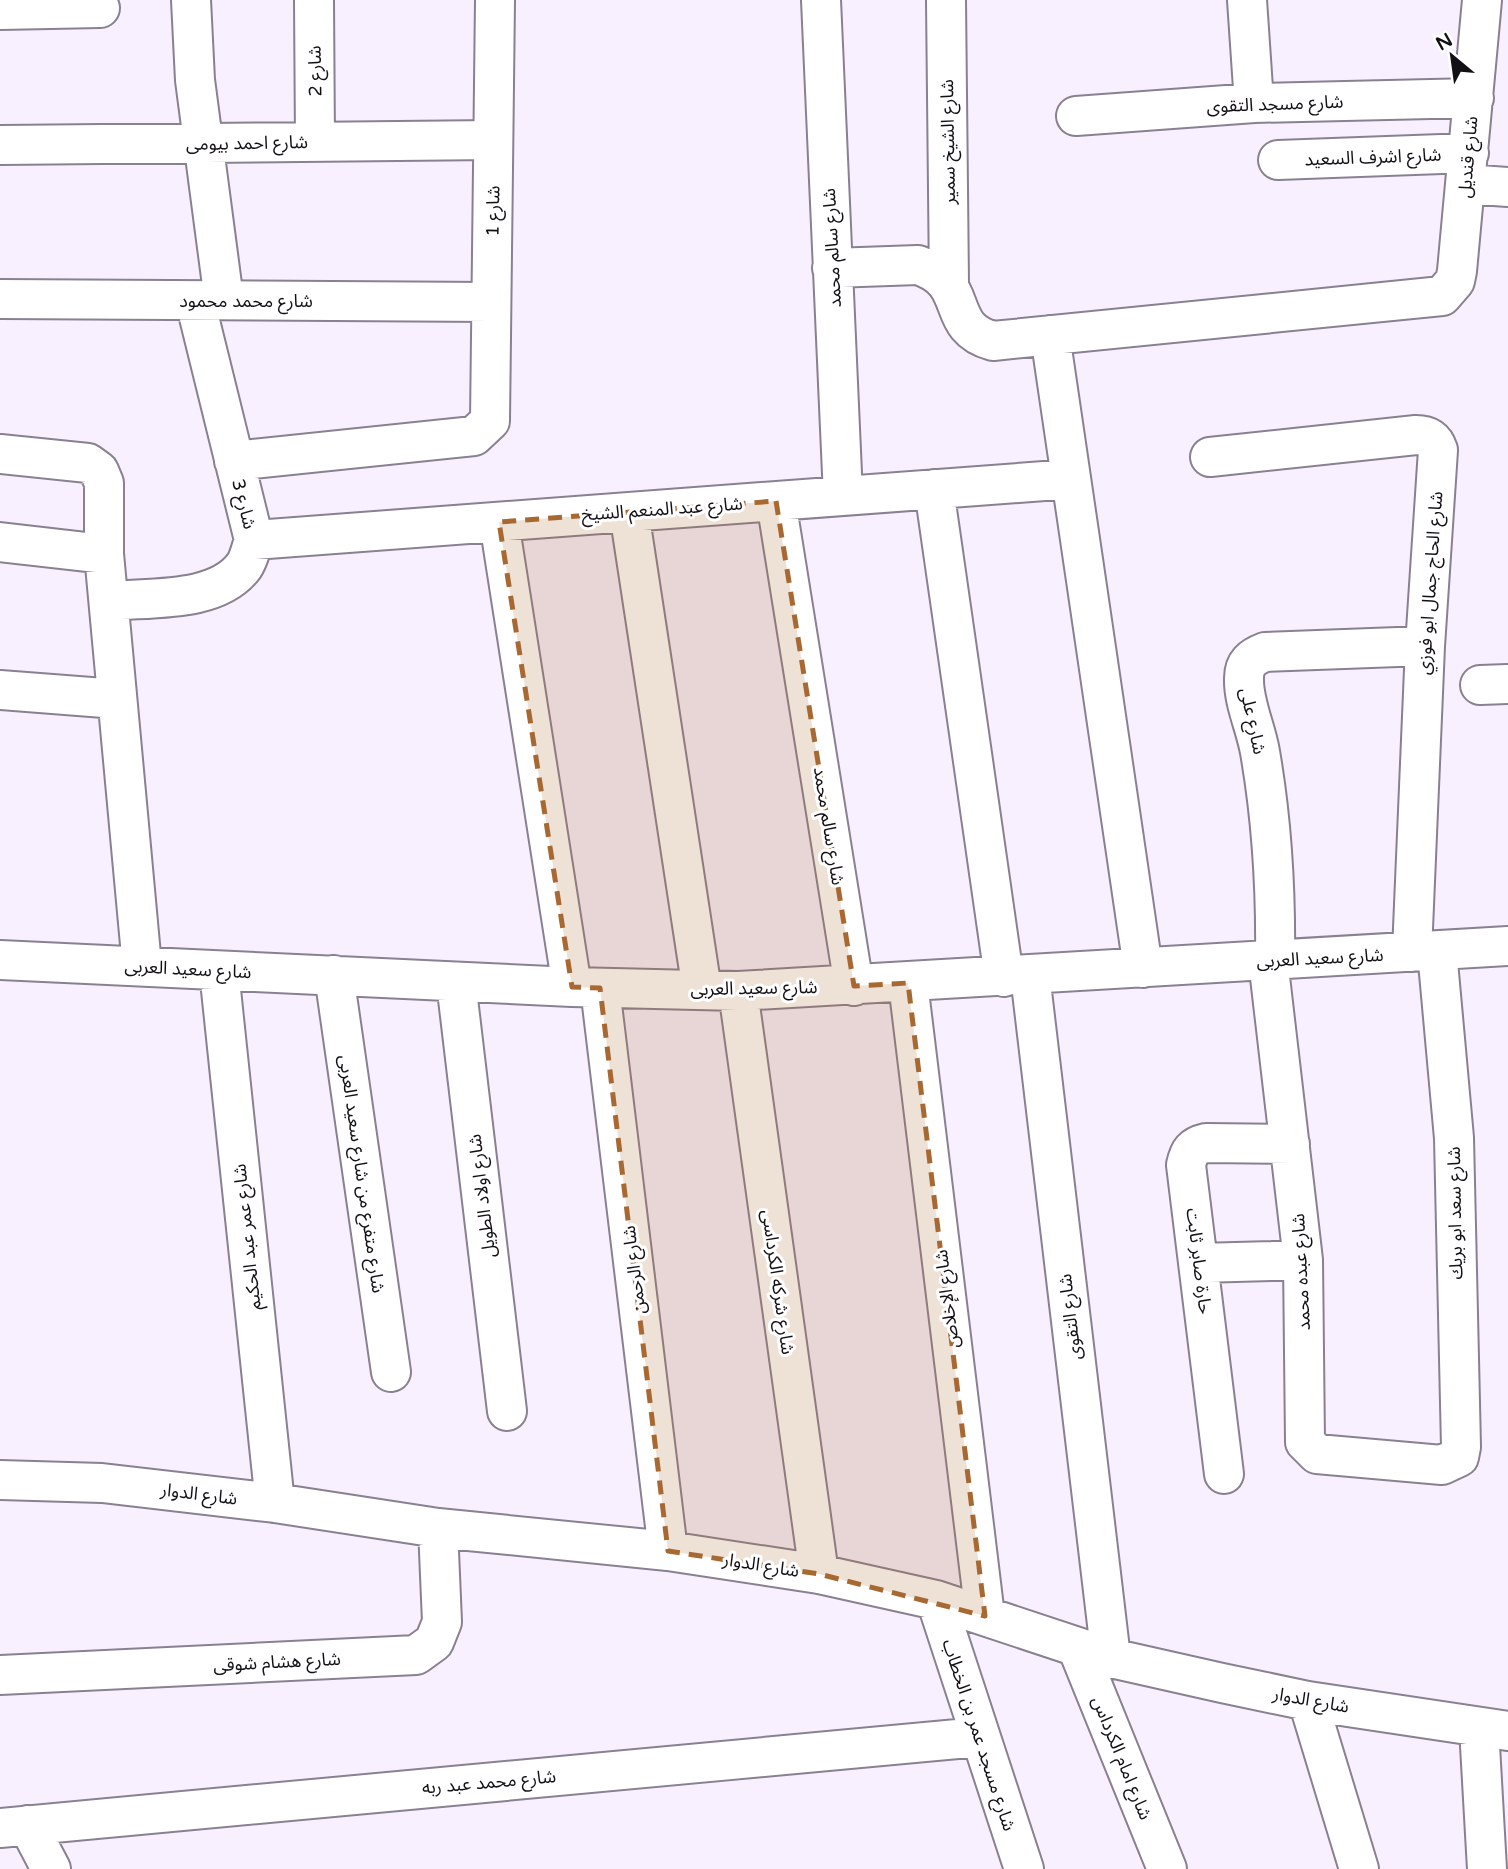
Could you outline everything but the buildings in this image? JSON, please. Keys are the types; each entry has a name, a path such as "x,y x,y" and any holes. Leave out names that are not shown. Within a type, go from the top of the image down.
{"street":[{"name":"شارع 3","path":"110,601 203,592 227,583 245,565 254,540 234,461 209,301 202,144 191,0"},
{"name":"شارع 2","path":"314,0 315,142"},
{"name":"شارع 1","path":"234,461 474,436 490,421 495,0"},
{"name":"شارع سالم محمد","path":"821,0 843,496"},
{"name":"شارع الشيخ سمير","path":"946,0 949,284"},
{"path":"1247,0 1254,103"},
{"name":"شارع قنديل","path":"1050,335 1433,299 1450,289 1457,271 1474,98 1493,49 1482,0"},
{"path":"0,10 100,8"},
{"name":"شارع مسجد التقوى","path":"1076,116 1254,103 1474,98"},
{"name":"شارع احمد بيومى","path":"0,145 494,141"},
{"name":"شارع اشرف السعيد","path":"1278,160 1467,169 1508,187"},
{"path":"832,268 918,265 940,275 949,284 969,329 980,337 993,341 1050,335 1143,968"},
{"name":"شارع محمد محمود","path":"0,299 492,302"},
{"name":"شارع الحاج جمال ابو فوزي","path":"1210,457 1416,435 1426,435 1435,441 1438,450 1425,646 1424,952"},
{"path":"0,454 88,463 99,471 104,483 104,554 142,966"},
{"name":"شارع عبد المنعم الشيخ","path":"254,540 1071,479"},
{"name":"شارع التقوى","path":"934,489 1017,976 1094,1653"},
{"name":"شارع سالم محمد","path":"776,501 855,986"},
{"name":"شارع شركه الكرداسى","path":"629,512 720,990 819,1574"},
{"name":"شارع الرحمن","path":"499,522 586,987 668,1551"},
{"path":"0,542 104,554"},
{"name":"شارع على","path":"1272,960 1276,892 1260,751 1244,681 1245,667 1253,656 1265,652 1425,646"},
{"path":"0,690 117,699"},
{"name":"شارع سعيد العربى","path":"0,960 456,982 720,990 855,986 1508,946"},
{"name":"شارع سعد ابو بريك","path":"1424,952 1454,1138 1461,1447 1459,1457 1442,1465"},
{"name":"شارع عبده محمد","path":"1272,960 1303,1260 1304,1433 1310,1449 1317,1454 1442,1465"},
{"name":"شارع عمر عبد الحكيم","path":"219,971 275,1503"},
{"name":"شارع متفرع من شارع سعيد العربى","path":"334,975 391,1372"},
{"name":"شارع اولاد الطويل","path":"456,982 507,1411"},
{"name":"شارع الإخلاص","path":"908,983 985,1616"},
{"name":"حارة صابر ثابت","path":"1224,1474 1186,1164 1188,1154 1196,1146 1206,1143 1290,1143"},
{"path":"1199,1263 1303,1260"},
{"name":"شارع الدوار","path":"0,1480 102,1483 275,1503 438,1528 668,1551 819,1574 936,1600 1094,1653 1308,1701 1494,1730"},
{"name":"شارع هشام شوقى","path":"0,1675 416,1655 434,1642 442,1622 438,1528"},
{"name":"شارع مسجد عمر بن الخطاب","path":"936,1600 1024,1869"},
{"name":"شارع امام الكرداس","path":"1094,1653 1167,1869"},
{"path":"1308,1701 1359,1869"},
{"path":"1487,1869 1494,1730"},
{"name":"شارع محمد عبد ربه","path":"14,1826 979,1737"},
{"path":"14,1826 51,1869"}],"highlighted area":[{"path":"776,501 854,986 908,983 985,1616 819,1574 668,1551 600,988 572,987 499,522"}]}
